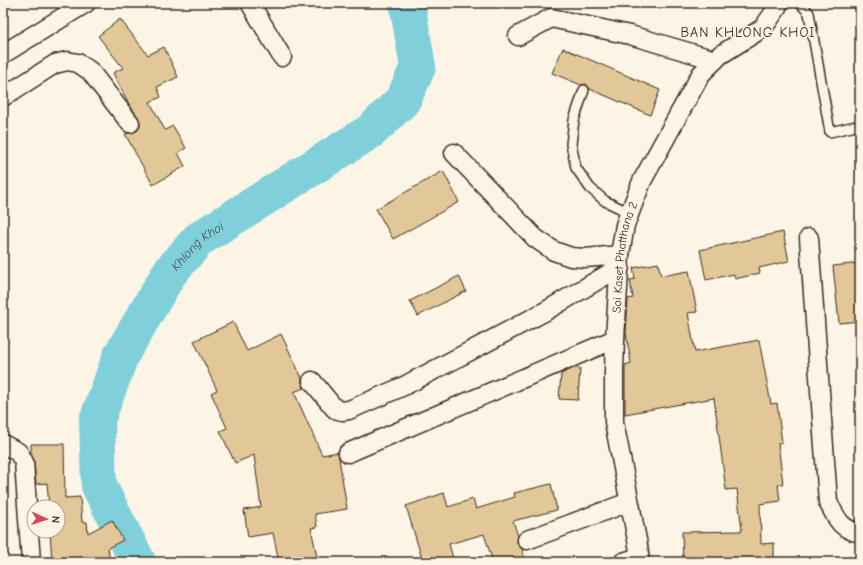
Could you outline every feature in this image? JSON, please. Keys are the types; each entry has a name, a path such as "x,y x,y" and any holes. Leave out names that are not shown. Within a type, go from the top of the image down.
{"street":[{"path":"250,3 282,57"},
{"name":"Soi Kaset Phatthana 2","path":"634,560 629,502 614,422 615,338 620,261 625,226 642,181 701,74 720,55 763,28 779,3"},
{"path":"3,54 79,5"},
{"path":"518,36 551,18 630,35 715,60"},
{"path":"3,98 55,64 67,61 78,62 90,71 130,123"},
{"path":"454,153 535,238 554,251 571,257 620,261"},
{"path":"809,238 828,502 837,520 849,531 860,533"},
{"path":"312,381 335,409 342,411 349,410 404,386 544,312 620,261"},
{"path":"348,453 615,338"},
{"path":"3,444 18,452 24,462 31,562"},
{"path":"527,540 629,502"}],"lane":[{"path":"800,3 809,13 830,132 860,126"},
{"path":"584,90 574,120 571,144 576,168 590,188 605,201 630,213"}],"building":[{"path":"120,19 148,55 164,47 178,77 157,87 161,97 150,102 165,130 173,126 186,148 178,153 185,166 153,185 125,134 137,131 140,127 140,122 113,73 123,68 98,36"},
{"path":"563,48 660,90 650,115 590,89 586,84 581,85 552,73"},
{"path":"443,171 459,202 393,239 376,209"},
{"path":"783,232 789,261 759,268 760,273 735,279 734,274 706,280 700,250"},
{"path":"658,263 661,276 689,271 697,312 688,313 695,352 759,340 771,404 777,403 782,443 778,443 783,484 778,485 780,501 760,504 761,544 774,543 774,562 683,562 682,532 742,531 737,489 726,490 714,398 625,414 625,365 631,363 626,333 628,299 633,298 630,280 635,279 633,268"},
{"path":"860,263 860,321 839,323 833,266"},
{"path":"459,276 466,291 418,316 410,301"},
{"path":"233,322 247,351 281,334 302,378 304,388 294,392 322,455 338,452 347,509 315,514 317,527 311,528 318,562 279,562 273,533 248,537 244,510 261,507 254,455 235,463 220,431 227,428 211,393 217,390 194,341"},
{"path":"574,368 580,368 578,400 559,399 561,374"},
{"path":"31,444 64,444 65,498 80,497 82,522 87,522 88,533 112,520 123,540 108,548 110,562 52,562 51,539 66,539 66,499 48,499 47,483 36,484 34,461 31,454"},
{"path":"551,484 557,510 513,521 518,536 517,543 522,549 526,562 493,562 484,534 449,544 454,562 423,562 406,506 444,493 448,507 473,499 476,509 515,497 514,493"}],"waterway":[{"name":"Khlong Khoi","path":"138,562 99,486 97,420 121,355 170,272 199,239 371,131 403,100 418,67 407,3"}],"district":[{"name":"BAN KHLONG KHOI","path":"748,32"}]}
